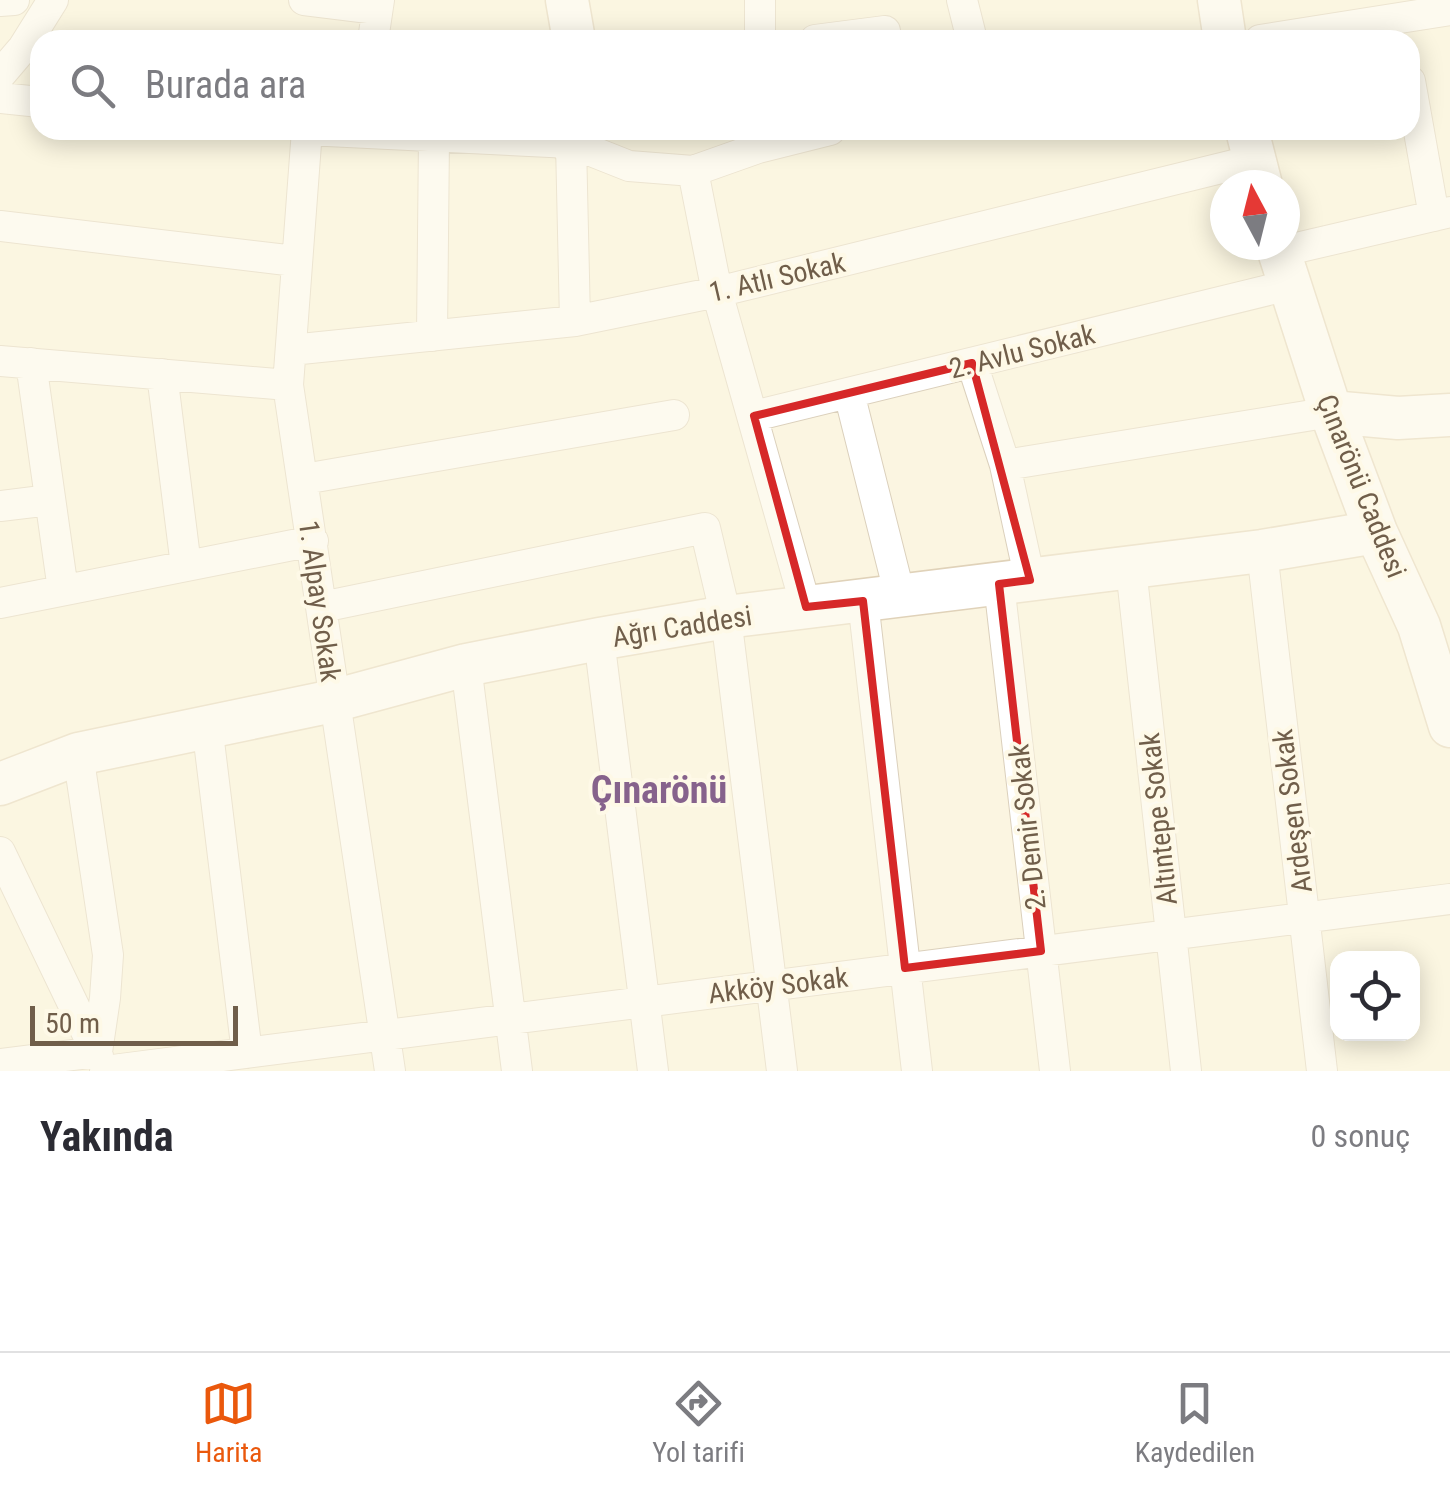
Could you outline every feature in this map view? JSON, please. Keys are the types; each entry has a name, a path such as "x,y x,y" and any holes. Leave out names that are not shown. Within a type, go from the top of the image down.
{"street":[{"path":"0,1 14,0"},
{"path":"35,30 54,0"},
{"path":"304,0 378,4 374,30"},
{"path":"567,0 572,30"},
{"path":"760,0 760,30"},
{"path":"962,0 970,30"},
{"path":"1219,0 1224,30"},
{"path":"1326,30 1450,10"},
{"path":"0,75 30,37"},
{"path":"0,98 30,101"},
{"path":"1420,123 1442,214"},
{"name":"1. Alpay Sokak","path":"306,140 288,384 390,1071"},
{"path":"432,336 434,140"},
{"path":"572,140 575,322"},
{"path":"578,140 630,166 693,170 756,140"},
{"name":"1. Atlı Sokak","path":"291,350 575,322 717,292 1254,158"},
{"path":"693,170 717,292 806,607"},
{"name":"2. Avlu Sokak","path":"754,416 972,363 1282,261 1442,214"},
{"path":"0,226 295,261"},
{"name":"Çınarönü Caddesi","path":"1282,261 1331,412 1376,532 1420,626 1450,726"},
{"path":"63,590 50,500 15,362 288,384"},
{"name":"2. Demir Sokak","path":"972,363 1005,465 1041,951 1054,1071"},
{"path":"162,374 186,566"},
{"path":"849,393 882,598 905,968 917,1071"},
{"path":"1005,465 1331,412 1398,418 1450,415"},
{"path":"304,480 674,416"},
{"path":"1398,418 1450,442"},
{"path":"0,506 50,500"},
{"path":"322,606 705,528 726,617 782,1071"},
{"name":"Ağrı Caddesi","path":"0,784 78,754 333,701 466,665 600,639 726,617 1262,551 1376,532"},
{"path":"0,603 312,541"},
{"name":"Ardeşen Sokak","path":"1262,551 1322,1071"},
{"name":"Altıntepe Sokak","path":"1130,568 1186,1071"},
{"path":"600,639 653,1071"},
{"path":"466,665 518,1071"},
{"path":"207,725 258,1058"},
{"path":"78,754 108,956 103,1065"},
{"path":"0,852 8,889 103,1065"},
{"name":"Akköy Sokak","path":"0,1064 103,1065 258,1058 385,1035 1450,899"}],"highlighted area":[{"path":"972,363 1030,580 999,584 1041,951 905,968 863,601 806,607 754,416"}],"district":[{"name":"Çınarönü","path":"659,790"}]}
